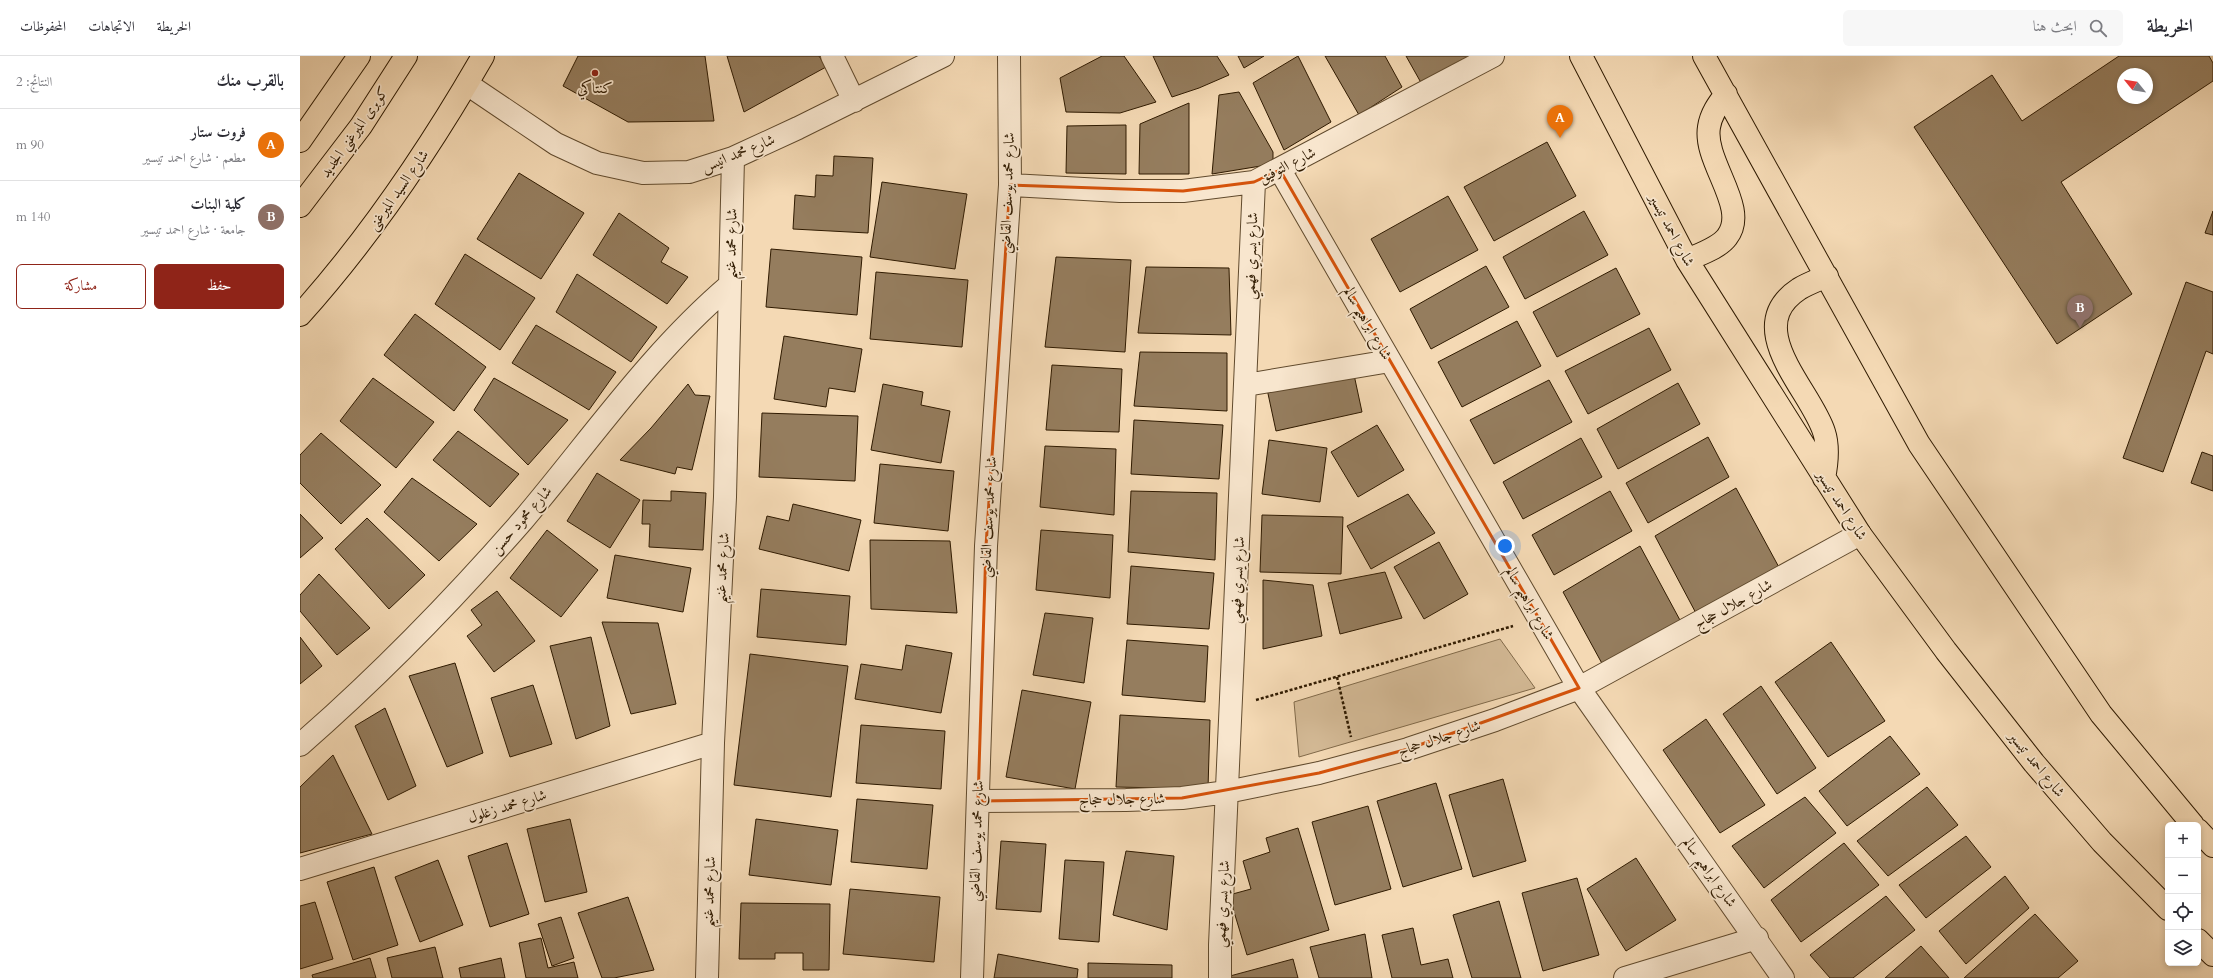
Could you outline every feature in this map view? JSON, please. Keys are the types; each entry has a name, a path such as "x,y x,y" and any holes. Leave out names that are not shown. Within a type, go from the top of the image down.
{"main road":[{"path":"300,141 359,56"},
{"name":"كوبرى الميرغني الجديد","path":"300,206 361,126 406,56"},
{"name":"شارع السيد الميرغنى","path":"300,315 373,226 408,177 483,56"},
{"name":"شارع احمد تيسير","path":"1581,56 1687,260 1860,534 1946,651 2034,763 2102,842 2165,906"},
{"path":"1704,56 1919,444 2101,714 2204,834"},
{"path":"1687,260 1727,238 1734,225 1734,209 1708,145 1709,126 1715,109 1726,94"},
{"path":"1824,478 1827,463 1825,434 1817,414 1783,358 1776,334 1780,313 1788,299 1799,289 1826,276"}],"street":[{"path":"832,56 854,101"},
{"name":"شارع محمد انيس","path":"467,84 556,144 597,163 643,173 689,172 733,158 854,101 943,56"},
{"name":"شارع محمد يوسف القاضي","path":"972,978 986,546 1010,186 1009,56"},
{"name":"شارع التوفيق","path":"1010,186 1120,191 1183,191 1254,182 1280,170 1493,56"},
{"name":"شارع محمد غنيم","path":"707,978 713,743 725,497 733,158"},
{"name":"شارع ابراهيم سالم","path":"1280,170 1579,688 1757,938 1783,978"},
{"name":"شارع يسري فهمي","path":"1220,978 1220,945 1254,182"},
{"name":"شارع محمود حسن","path":"300,745 412,639 522,521 667,344 697,313 730,285"},
{"path":"1246,385 1390,361"},
{"name":"شارع جلال حجاج","path":"978,801 1182,798 1228,792 1356,763 1408,749 1481,725 1579,688 1860,534"},
{"name":"شارع محمد زغلول","path":"300,869 713,743"},
{"path":"1625,978 1757,938"},
{"path":"2204,946 2213,962"}],"path":[{"path":"1231,708 1539,619"},
{"path":"1337,677 1356,763"}],"highlighted area":[{"path":"1280,170 1579,688 1408,749 1319,773 1182,798 978,801 986,546 1010,185 1183,191 1254,182"}],"shaded area":[{"path":"1500,639 1535,688 1299,757 1294,702"}],"building":[{"path":"578,56 705,56 714,121 628,122 563,86"},
{"path":"727,56 819,56 826,67 744,112"},
{"path":"1102,56 1124,56 1156,102 1120,113 1066,112 1060,78"},
{"path":"1153,56 1217,56 1229,75 1199,88 1172,97"},
{"path":"1238,56 1264,56 1244,68"},
{"path":"1298,56 1331,122 1284,150 1253,83"},
{"path":"1325,56 1385,56 1402,87 1359,115"},
{"path":"1406,56 1476,56 1424,88"},
{"path":"2119,56 2209,56 2213,63 2213,81 2061,182 2132,294 2057,344 1914,127 1992,75 2022,121"},
{"path":"1239,92 1273,152 1273,164 1212,174 1219,95"},
{"path":"1189,103 1189,174 1139,174 1140,124"},
{"path":"1126,125 1126,174 1066,173 1067,126"},
{"path":"1547,142 1576,196 1494,241 1464,187"},
{"path":"834,156 873,158 868,233 793,229 795,195 815,197 816,175 833,176"},
{"path":"519,173 584,213 541,279 477,239"},
{"path":"882,182 967,194 955,269 870,257"},
{"path":"1448,196 1478,250 1400,292 1371,239"},
{"path":"1584,211 1608,255 1525,299 1503,257"},
{"path":"2213,211 2213,235 2205,233"},
{"path":"619,213 669,248 661,262 688,277 667,304 593,255"},
{"path":"771,249 862,257 857,315 766,307"},
{"path":"465,254 535,298 500,350 435,304"},
{"path":"1056,257 1131,260 1125,352 1045,347"},
{"path":"1486,266 1509,307 1431,349 1410,309"},
{"path":"1146,267 1229,268 1231,335 1138,333"},
{"path":"1616,268 1640,314 1557,357 1533,312"},
{"path":"876,272 968,280 962,347 870,339"},
{"path":"577,274 657,327 631,362 556,312"},
{"path":"2186,282 2213,292 2213,354 2206,351 2163,472 2123,458"},
{"path":"415,314 486,367 454,411 384,355"},
{"path":"1517,321 1541,366 1462,407 1438,362"},
{"path":"536,325 616,372 589,410 512,363"},
{"path":"1649,328 1671,370 1588,414 1565,371"},
{"path":"784,336 862,349 855,392 829,388 826,407 774,399"},
{"path":"1140,352 1227,353 1227,411 1134,406"},
{"path":"1052,365 1122,369 1119,432 1046,430"},
{"path":"1353,370 1362,412 1276,431 1267,389"},
{"path":"373,378 434,422 396,468 340,421"},
{"path":"494,378 568,420 528,465 474,410"},
{"path":"1549,380 1572,422 1494,464 1470,420"},
{"path":"1678,383 1700,424 1618,469 1597,429"},
{"path":"688,384 695,395 710,396 692,470 677,467 675,474 620,460 651,428"},
{"path":"883,384 923,392 921,405 950,411 941,463 871,450"},
{"path":"762,413 858,416 855,481 759,477"},
{"path":"1134,420 1223,425 1219,479 1131,474"},
{"path":"1377,425 1404,470 1358,497 1331,452"},
{"path":"458,431 519,474 490,507 433,460"},
{"path":"321,433 381,485 341,524 300,483 300,455"},
{"path":"1708,437 1729,477 1648,523 1626,483"},
{"path":"1581,438 1602,477 1523,519 1503,482"},
{"path":"1269,440 1327,448 1320,502 1262,494"},
{"path":"1045,446 1116,449 1114,515 1040,507"},
{"path":"2202,452 2213,456 2213,491 2191,483"},
{"path":"880,464 954,471 948,531 874,523"},
{"path":"597,473 640,500 610,548 567,521"},
{"path":"412,478 477,524 439,561 384,512"},
{"path":"1736,488 1781,571 1698,617 1655,536"},
{"path":"671,491 706,493 703,550 649,547 650,524 642,524 643,500 671,501"},
{"path":"1131,491 1217,493 1215,560 1128,552"},
{"path":"1610,491 1632,531 1554,575 1532,535"},
{"path":"1408,494 1435,533 1371,569 1347,526"},
{"path":"793,504 861,520 849,571 759,549 767,516 789,521"},
{"path":"300,514 323,538 300,558"},
{"path":"1262,515 1343,517 1341,574 1260,572"},
{"path":"367,518 425,575 389,609 335,549"},
{"path":"547,530 598,570 561,617 510,578"},
{"path":"1041,530 1113,535 1110,598 1036,590"},
{"path":"870,540 950,541 957,613 871,609"},
{"path":"1439,542 1468,594 1424,619 1394,567"},
{"path":"1640,546 1681,622 1605,669 1563,592"},
{"path":"615,555 691,568 683,612 607,598"},
{"path":"1131,566 1214,573 1209,629 1127,624"},
{"path":"1385,572 1402,618 1340,634 1328,583"},
{"path":"319,574 370,628 337,655 300,611 300,595"},
{"path":"1263,580 1313,585 1322,636 1263,649"},
{"path":"761,589 850,596 846,645 757,637"},
{"path":"497,591 535,641 494,672 467,636 482,625 471,610"},
{"path":"1045,613 1093,618 1084,683 1033,675"},
{"path":"602,622 658,623 676,704 631,714"},
{"path":"300,637 322,666 300,684"},
{"path":"591,637 610,726 576,739 550,646"},
{"path":"1127,640 1208,646 1205,702 1122,695"},
{"path":"1831,642 1885,721 1828,757 1775,682"},
{"path":"906,645 952,653 941,713 855,699 861,664 902,670"},
{"path":"750,654 848,666 831,797 734,785"},
{"path":"455,663 483,753 447,767 409,676"},
{"path":"533,685 552,744 510,757 491,698"},
{"path":"1761,686 1816,768 1777,794 1723,714"},
{"path":"1022,690 1091,702 1075,789 1006,777"},
{"path":"385,708 416,786 388,800 355,726"},
{"path":"1120,715 1210,720 1208,789 1116,787"},
{"path":"1706,719 1765,805 1720,833 1663,750"},
{"path":"861,725 945,731 941,789 856,783"},
{"path":"1890,736 1920,774 1847,826 1819,791"},
{"path":"333,755 372,834 300,853 300,787"},
{"path":"1503,779 1526,861 1473,877 1449,795"},
{"path":"1436,783 1462,869 1403,887 1377,801"},
{"path":"1927,787 1958,825 1888,876 1857,841"},
{"path":"1805,797 1836,833 1764,888 1732,846"},
{"path":"857,799 933,805 927,869 851,862"},
{"path":"1368,806 1391,889 1335,905 1312,822"},
{"path":"570,819 587,892 545,902 527,829"},
{"path":"756,819 838,830 831,885 749,875"},
{"path":"1298,828 1329,930 1247,955 1229,895 1251,889 1243,861 1270,852 1266,838"},
{"path":"1966,836 1991,867 1926,918 1899,885"},
{"path":"1001,841 1046,844 1041,912 996,909"},
{"path":"507,843 529,914 490,927 468,856"},
{"path":"1844,843 1879,885 1801,942 1771,900"},
{"path":"1126,851 1174,856 1167,930 1113,915"},
{"path":"1636,858 1676,920 1626,951 1587,889"},
{"path":"438,860 463,925 420,942 395,877"},
{"path":"1065,860 1104,862 1099,942 1059,939"},
{"path":"374,867 398,945 353,960 327,882"},
{"path":"2005,876 2029,908 1966,964 1939,931"},
{"path":"1577,878 1599,955 1543,971 1522,893"},
{"path":"850,889 940,897 934,962 843,954"},
{"path":"1886,896 1915,930 1853,978 1830,978 1810,955"},
{"path":"628,897 654,970 614,978 602,978 578,913"},
{"path":"1499,901 1521,978 1472,978 1453,915"},
{"path":"315,902 333,959 300,969 300,906"},
{"path":"741,903 830,904 829,970 803,970 803,953 775,953 775,959 739,959"},
{"path":"2035,914 2078,961 2058,978 1964,978"},
{"path":"561,917 574,958 552,966 538,924"},
{"path":"1413,928 1421,965 1448,959 1453,978 1392,978 1382,935"},
{"path":"1365,934 1372,978 1319,978 1310,947"},
{"path":"541,938 548,968 574,962 578,978 526,978 519,943"},
{"path":"1921,946 1949,978 1885,978"},
{"path":"435,947 443,978 392,978 387,958"},
{"path":"998,954 1078,969 1077,978 994,978"},
{"path":"370,958 376,978 313,978 312,975"},
{"path":"501,958 505,978 461,978 459,968"},
{"path":"1293,959 1298,978 1230,978 1230,976"},
{"path":"1088,963 1172,965 1172,978 1088,978"}],"place":[{"name":"كنتاكي","path":"595,73"},
{"name":"فروت ستار","path":"1560,138"},
{"name":"كلية البنات","path":"2080,328"}]}
